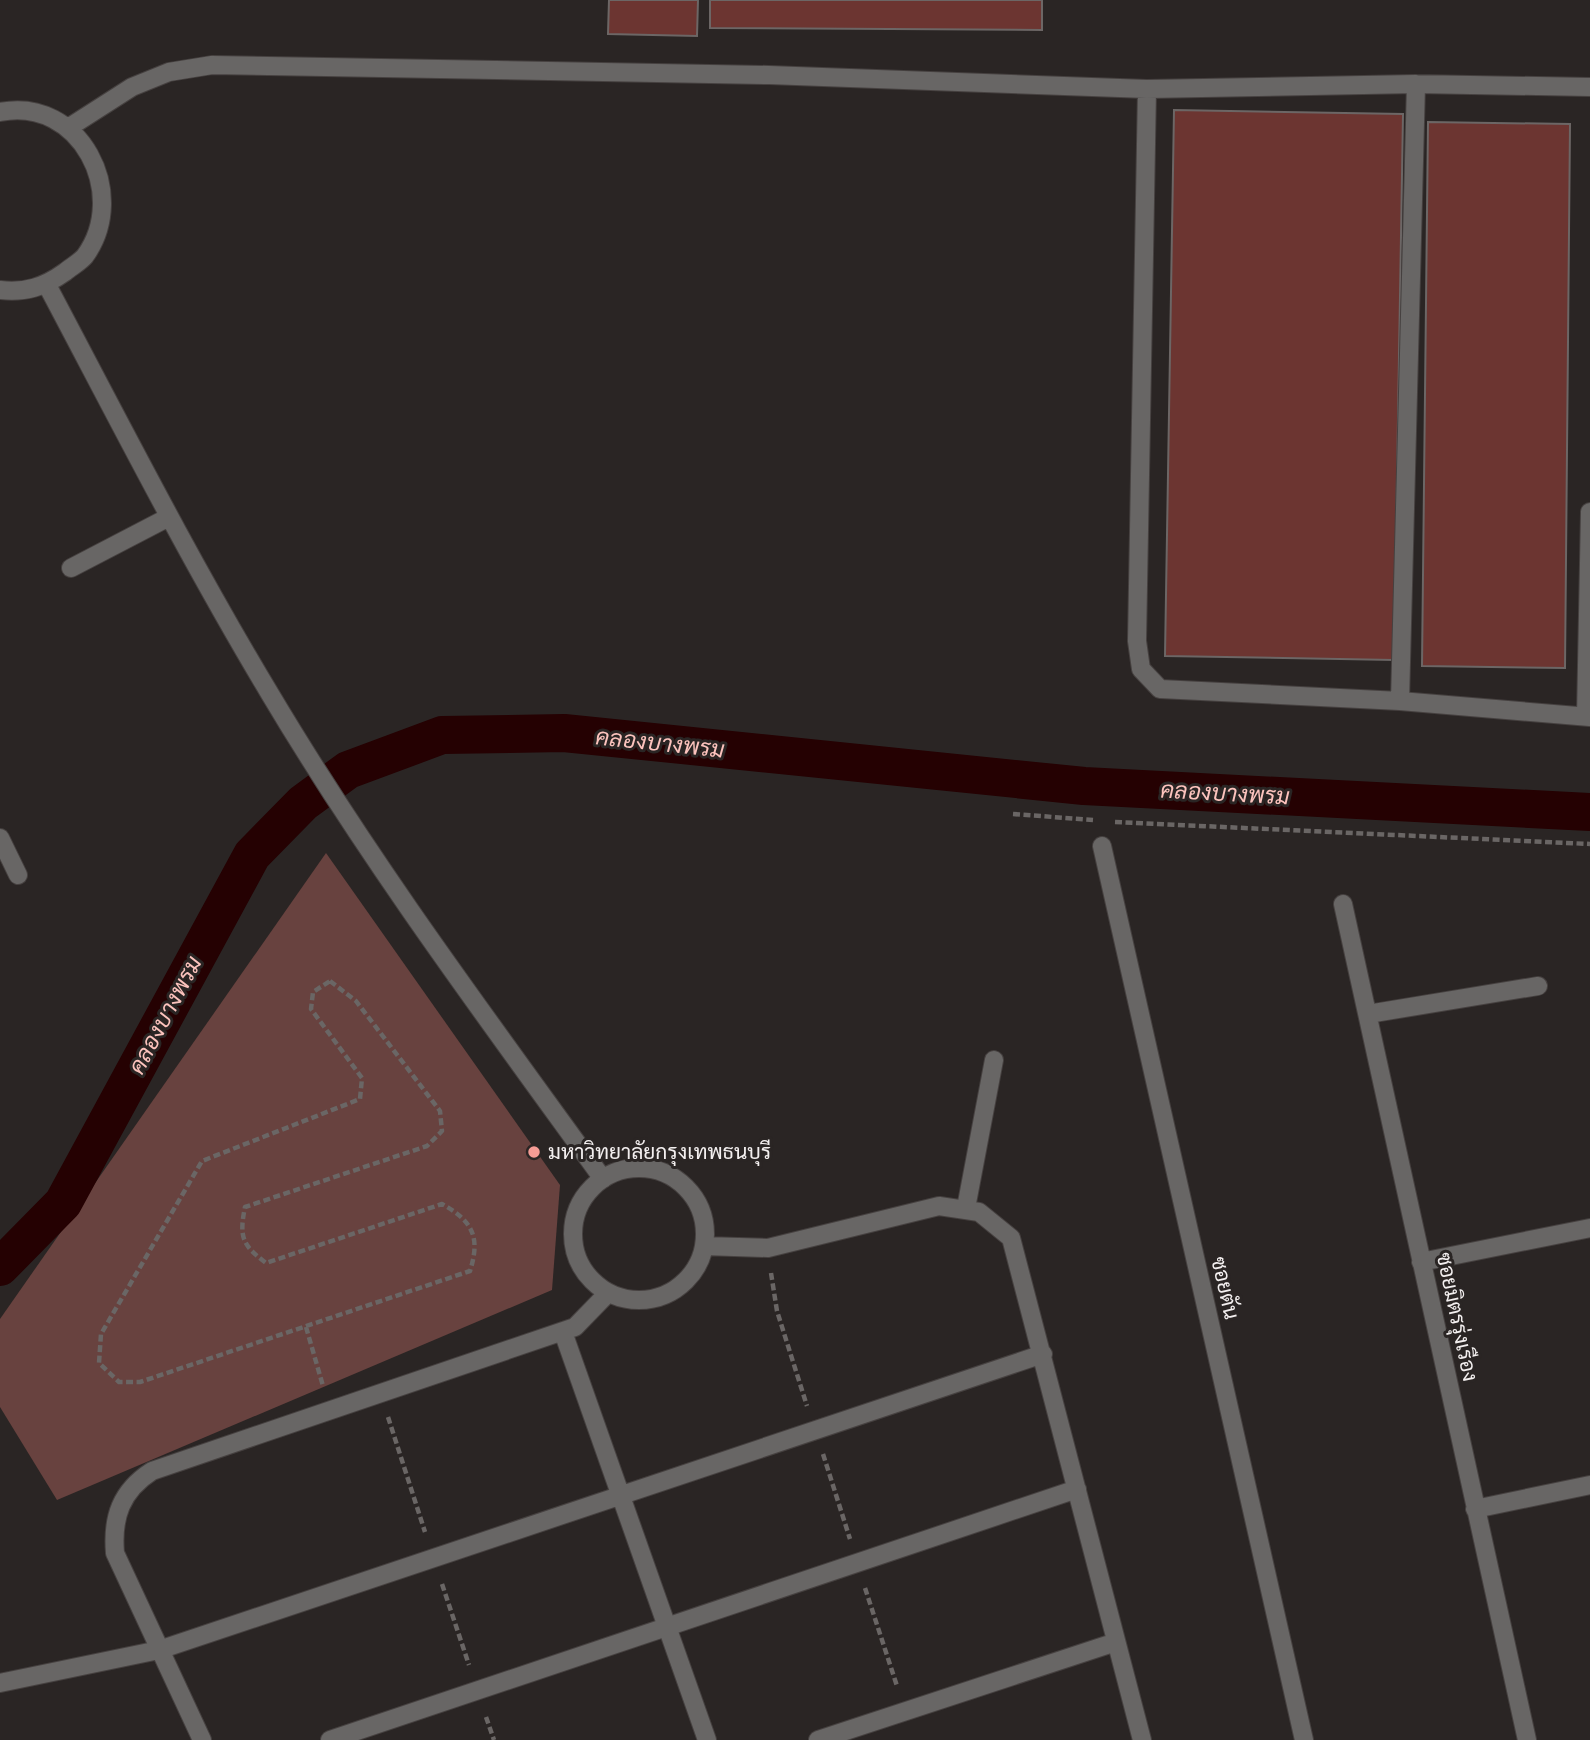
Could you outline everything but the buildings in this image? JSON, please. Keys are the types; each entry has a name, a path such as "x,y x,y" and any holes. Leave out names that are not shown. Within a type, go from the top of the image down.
{"street":[{"path":"68,128 132,87 169,72 212,65 769,75 1147,89 1416,84 1590,87"},
{"path":"1400,701 1416,84"},
{"path":"1147,89 1137,641 1141,669 1160,689 1400,701 1588,716 1590,512"},
{"path":"0,112 40,114 68,128 90,152 98,167 104,199 100,230 84,257 47,285 17,292 0,290"},
{"path":"47,285 169,517 271,695 354,826 603,1179"},
{"path":"71,568 169,517"},
{"path":"0,838 18,875"},
{"name":"ซอยตัน","path":"1101,846 1304,1740"},
{"name":"ซอยมิตรรุ่งเรือง","path":"1343,904 1527,1740"},
{"path":"1368,1014 1538,986"},
{"path":"966,1208 994,1060"},
{"path":"637,1168 659,1171 678,1180 694,1196 703,1216 704,1246 701,1259 689,1278 672,1292 640,1299 608,1293 591,1280 578,1262 572,1241 574,1219 582,1199 603,1179 615,1171 637,1168"},
{"path":"704,1246 768,1248 927,1208 966,1208 991,1219 1011,1238 1142,1740"},
{"path":"1421,1262 1590,1228"},
{"path":"202,1740 115,1553 114,1525 123,1499 140,1479 152,1471 563,1332 582,1322 608,1293"},
{"path":"563,1332 707,1740"},
{"path":"0,1683 159,1650 1043,1354"},
{"path":"1475,1509 1590,1485"},
{"path":"330,1740 1077,1489"},
{"path":"818,1740 1116,1642"}],"path":[{"path":"1013,814 1098,821"},
{"path":"1110,822 1590,844"},
{"path":"331,981 356,1001 440,1111 442,1131 428,1146 245,1208 240,1230 248,1250 266,1263 442,1204 463,1216 474,1236 474,1257 470,1271 306,1326 139,1382 119,1382 99,1363 101,1334 202,1161 360,1099 362,1078 310,1009 313,992 331,981"},
{"path":"768,1248 777,1311 905,1711"},
{"path":"306,1326 329,1411"}],"shaded area":[{"path":"326,853 560,1185 552,1290 57,1500 0,1407 0,1319"}],"waterway":[{"name":"คลองบางพรม","path":"0,1267 63,1203 252,855 303,803 348,770 442,735 564,733 1084,786 1590,812"}],"place":[{"name":"มหาวิทยาลัยกรุงเทพธนบุรี","path":"534,1152"}]}
